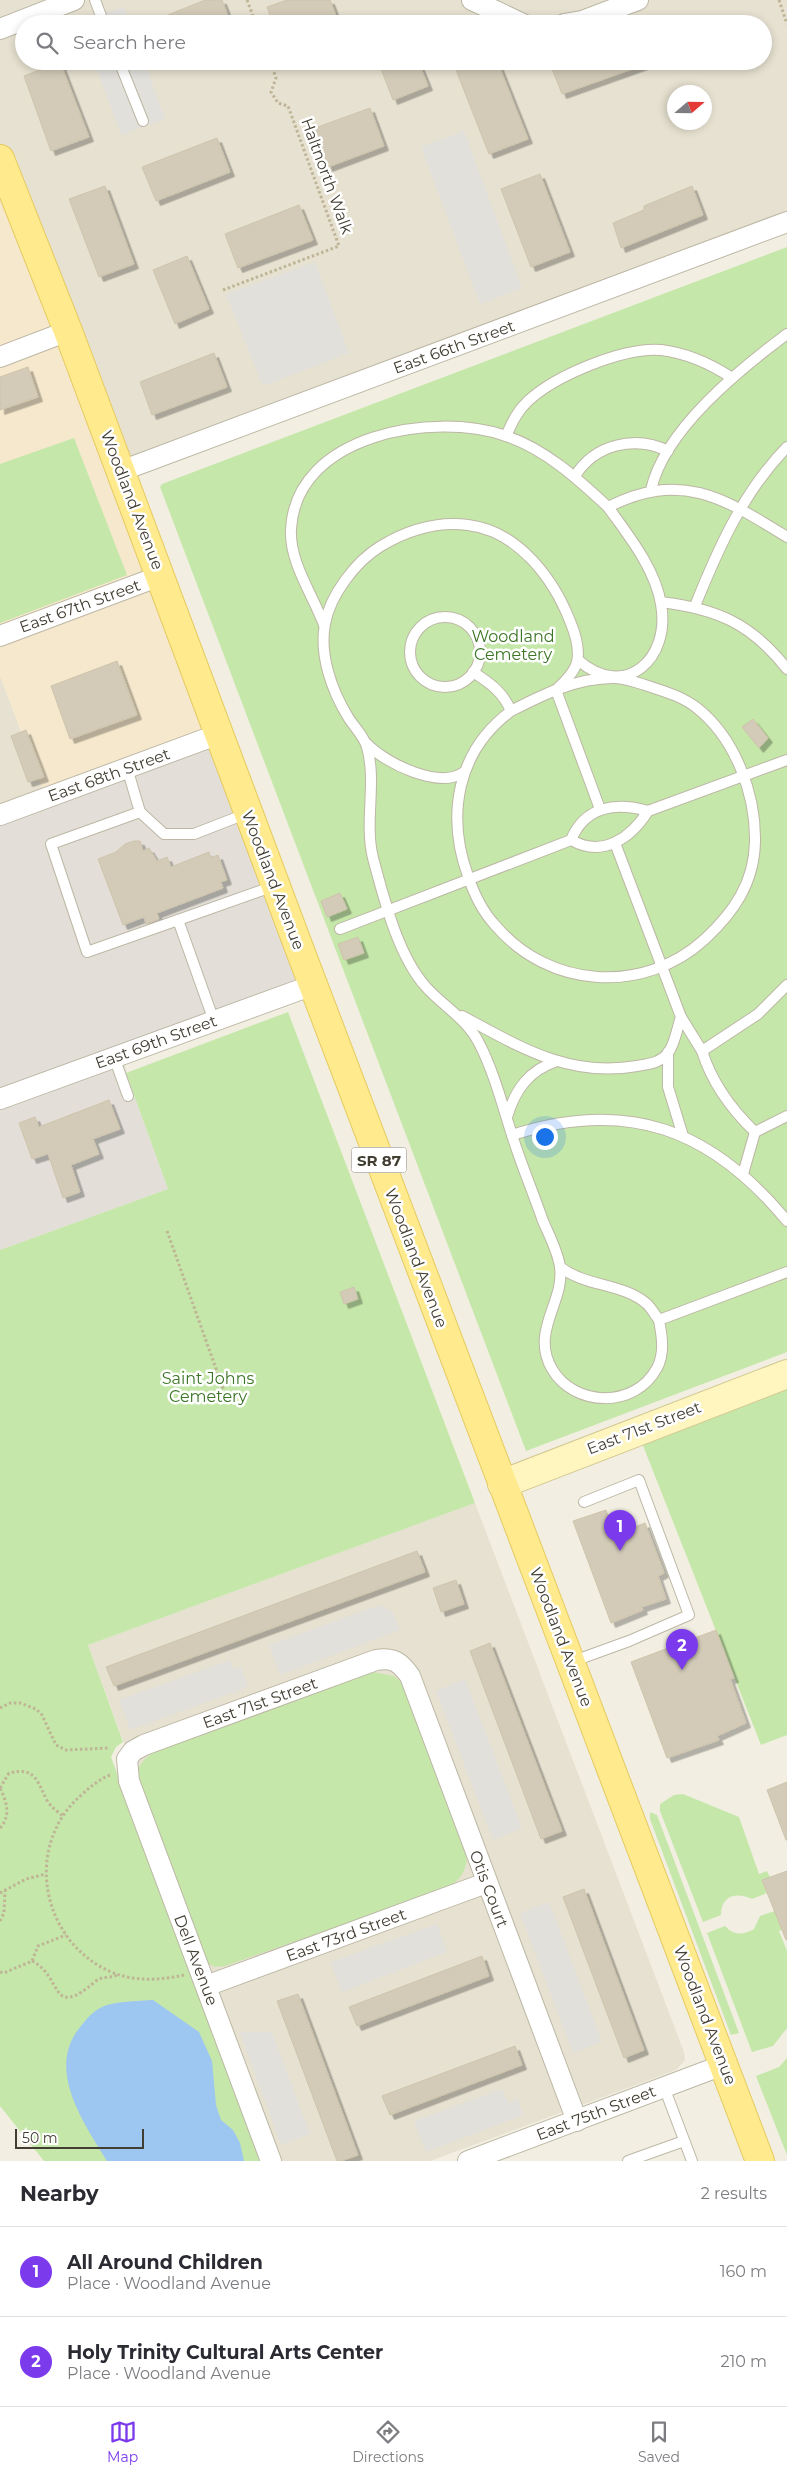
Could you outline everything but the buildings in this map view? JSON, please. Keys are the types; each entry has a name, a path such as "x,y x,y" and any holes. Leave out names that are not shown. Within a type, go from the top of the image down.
{"main road":[{"name":"Woodland Avenue","path":"0,158 121,471 248,814 760,2161"}],"street":[{"path":"36,15 74,0"},
{"path":"472,0 504,15"},
{"path":"598,15 638,0"},
{"path":"0,29 15,23"},
{"name":"East 66th Street","path":"121,471 787,222"},
{"path":"0,357 68,332"},
{"name":"East 67th Street","path":"0,636 160,576"},
{"name":"East 68th Street","path":"0,815 219,734"},
{"name":"East 69th Street","path":"0,1098 313,985"},
{"name":"East 71st Street","path":"502,1484 787,1374"},
{"name":"East 71st Street","path":"127,1759 133,1751 144,1745 376,1660 387,1658 397,1660"},
{"name":"Otis Court","path":"397,1660 410,1676 486,1884 577,2120"},
{"name":"Dell Avenue","path":"127,1759 129,1781 271,2161"},
{"name":"East 73rd Street","path":"206,1986 486,1884"},
{"name":"East 75th Street","path":"468,2161 723,2065"}],"lane":[{"path":"94,0 100,15"},
{"path":"123,70 143,121"},
{"path":"651,490 656,473 668,451 686,426 732,378 787,334"},
{"path":"506,436 515,415 528,400 545,388 599,362 621,355 643,350 662,350 694,359 732,378"},
{"path":"458,795 455,785 447,779 404,768 382,757 367,744 347,716 332,683 326,661 324,625 296,558 291,530 298,499 308,481 320,467 332,458 370,439 424,426 474,428 506,436 533,449 575,476 608,507 640,554 661,602 662,634 655,652 637,671 616,678 585,682 556,690 511,711 488,732 464,772 458,795 457,832 469,880 482,908 496,927 523,950 556,969 585,976 614,978 642,974 662,967 684,955 704,940 730,914 744,892 751,871 755,835 752,806 744,776 725,740 697,708 672,694 616,678 595,672 578,660"},
{"path":"575,476 588,460 610,447 620,444 643,443 655,445 668,451"},
{"path":"695,606 720,545 740,510 759,478 787,447"},
{"path":"608,507 651,490 679,489 698,492 740,510 787,537"},
{"path":"324,625 341,587 360,562 372,552 419,528 469,525 511,543 544,572 561,600 574,630 578,660 570,674 556,690"},
{"path":"661,602 695,606 718,614 758,638 787,669"},
{"path":"443,616 464,622 473,630 479,646 478,664 473,672 463,682 452,687 440,687 429,683 419,676 411,660 411,644 415,633 422,625 432,619 443,616"},
{"path":"473,672 506,698 511,711"},
{"path":"556,690 600,809"},
{"path":"367,744 370,788 369,832 372,855 388,911 409,962 417,976 427,989 453,1012 478,1040 490,1066 512,1135 560,1268 556,1294 545,1329 545,1343 549,1363 554,1372 571,1389 597,1399 614,1398 632,1391 645,1382 656,1369 661,1354 663,1337 659,1320 648,1305 632,1294 581,1280 560,1268"},
{"path":"571,840 589,847 615,843 629,835 648,811 787,760"},
{"path":"127,768 140,812 164,834 194,834 248,814"},
{"path":"447,779 464,772"},
{"path":"340,929 571,840 585,819 600,809 625,806 648,811"},
{"path":"140,812 51,844 87,952 275,885"},
{"path":"615,843 681,1017 702,1051 722,1094 733,1109 755,1132"},
{"path":"178,920 214,1021"},
{"path":"702,1051 758,1014 787,985"},
{"path":"453,1012 532,1053 556,1062 593,1070 623,1069 653,1063 668,1052"},
{"path":"681,1017 668,1052 668,1086 683,1136"},
{"path":"114,1057 128,1096"},
{"path":"507,1118 520,1087 531,1074 544,1065 556,1062"},
{"path":"742,1174 755,1132 787,1116"},
{"path":"512,1135 538,1127 586,1119 616,1120 659,1127 703,1146 742,1174 758,1187 787,1221"},
{"path":"659,1320 787,1272"},
{"path":"570,1662 629,1642 690,1615 638,1480 584,1502"},
{"path":"664,2088 692,2161"},
{"path":"628,2161 686,2145"}],"path":[{"path":"247,0 253,15"},
{"path":"778,0 787,24"},
{"name":"Haltnorth Walk","path":"223,290 339,246 288,106 278,103 271,92 276,78 273,70"},
{"path":"167,1231 225,1394"},
{"path":"0,1708 10,1703 20,1703 36,1709 42,1715 56,1745 66,1750 77,1751 95,1747 110,1748"},
{"path":"0,1828 6,1819 8,1811 0,1788 8,1773 24,1772 31,1774 38,1780 53,1808 63,1816"},
{"path":"111,1775 89,1788 73,1802 55,1829 48,1853 46,1874 51,1907 66,1936 94,1963 118,1974 148,1980 185,1975"},
{"path":"0,1892 26,1879 46,1874"},
{"path":"0,1921 6,1905 5,1891"},
{"path":"0,1972 4,1973 32,1961 38,1946 66,1936"},
{"path":"32,1961 44,1969 57,1992 64,1997 72,1998 103,1977 114,1977 118,1974"}],"shaded area":[{"path":"0,0 787,0 787,222 121,471 0,159"},
{"path":"124,7 127,15 101,15"},
{"path":"97,70 147,70 165,119 121,135"},
{"path":"464,131 522,288 480,304 421,147"},
{"path":"0,159 219,734 46,798 0,676"},
{"path":"315,262 349,353 263,386 226,294"},
{"path":"0,676 46,798 0,815"},
{"path":"219,734 313,985 122,1054 128,1078 168,1189 0,1250 0,816"},
{"path":"475,1503 684,2052 685,2060 676,2070 430,2161 277,2161 88,1645"},
{"path":"380,1605 393,1612 400,1630 280,1675 269,1645"},
{"path":"230,1660 232,1669 241,1667 248,1687 130,1730 119,1700"},
{"path":"465,1679 522,1828 493,1840 436,1691"},
{"path":"549,1902 602,2042 573,2053 520,1913"},
{"path":"437,1924 447,1952 342,1992 330,1962"},
{"path":"240,2032 272,2032 310,2134 281,2145"},
{"path":"502,2089 508,2103 518,2099 523,2115 426,2152 414,2121"}],"green space":[{"name":"Woodland Cemetery","path":"787,247 787,1352 526,1451 160,487 162,484"},
{"path":"74,438 127,575 0,623 0,464"},
{"name":"Saint Johns Cemetery","path":"288,1012 475,1503 88,1645 123,1742 116,1747 111,1757 260,2161 44,2161 0,2106 0,1250 168,1189 126,1073"},
{"path":"787,1389 787,1735 761,1745 642,1443"},
{"path":"373,1672 394,1676 402,1683 467,1858 461,1876 447,1888 225,1966 215,1967 204,1961 137,1780 141,1764 154,1752"},
{"path":"683,1794 739,1817 759,1874 767,1871 770,1877 762,1881 767,1893 752,1899 741,1896 731,1897 724,1903 721,1915 703,1922 660,1811 660,1804 674,1795"},
{"path":"650,1812 657,1815 739,2033 731,2035 650,1819"},
{"path":"775,1911 787,1928 779,1931 787,1951 787,2028 773,2046 752,2052 707,1933 725,1926 735,1933 746,1932 754,1929 760,1916"},
{"path":"787,2058 787,2155 756,2076 779,2067"}],"water":[{"path":"153,2000 199,2032 212,2061 216,2105 221,2120 233,2130 240,2143 244,2161 107,2161 88,2129 72,2095 67,2077 66,2059 71,2042 86,2019 95,2011 107,2005"}],"place":[{"name":"All Around Children","path":"620,1551"},
{"name":"Holy Trinity Cultural Arts Center","path":"682,1670"}]}
